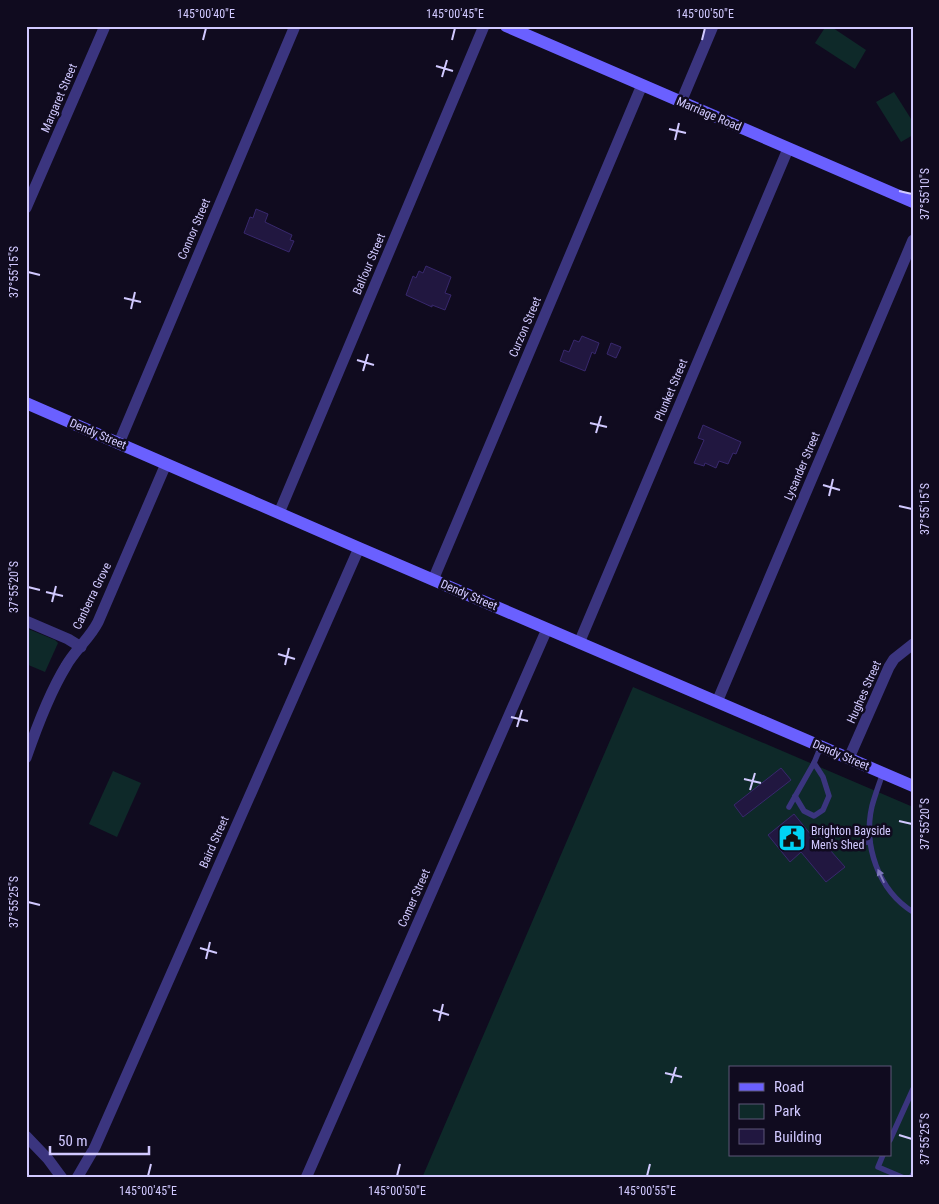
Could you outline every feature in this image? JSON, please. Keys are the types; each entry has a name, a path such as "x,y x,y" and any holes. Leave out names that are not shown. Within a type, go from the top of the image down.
{"street":[{"name":"Margaret Street","path":"26,208 105,26"},
{"name":"Connor Street","path":"119,443 295,26"},
{"name":"Balfour Street","path":"279,513 484,26"},
{"name":"Marriage Road","path":"506,26 913,202"},
{"path":"680,102 713,26"},
{"name":"Curzon Street","path":"433,580 642,85"},
{"name":"Plunket Street","path":"579,643 788,148"},
{"name":"Lysander Street","path":"717,702 913,240"},
{"name":"Dendy Street","path":"26,403 358,548 913,786"},
{"name":"Canberra Grove","path":"26,758 66,666 98,622 166,464"},
{"name":"Baird Street","path":"76,1178 95,1147 358,548"},
{"path":"26,621 68,639 80,647"},
{"name":"Comer Street","path":"306,1178 547,629"},
{"name":"Hughes Street","path":"849,758 889,667 894,659 913,644"},
{"name":"Canberra Grove","path":"26,745 34,736"},
{"path":"26,1136 48,1159 62,1178"},
{"name":"Baird Street","path":"87,1178 95,1147"},
{"path":"48,1159 76,1178"}],"lane":[{"path":"789,807 814,763 821,746"},
{"path":"795,796 804,811 814,816 823,810 830,796 824,777 814,763"},
{"path":"884,773 872,806 870,820 870,842 874,862 884,884 896,899 913,912"},
{"path":"827,845 870,842"},
{"path":"892,1135 913,1088"},
{"path":"883,1156 878,1167 904,1178"},
{"path":"911,1178 913,1174"}],"green space":[{"path":"826,26 830,26 866,50 855,69 815,43"},
{"path":"894,92 913,122 913,135 901,142 876,102"},
{"path":"26,628 58,643 45,672 26,664"},
{"path":"633,687 913,807 913,1178 422,1178"},
{"path":"113,771 141,783 117,837 89,824"}],"building":[{"path":"256,209 268,214 265,222 292,235 290,240 294,241 289,252 244,233 250,217 253,218"},
{"path":"426,266 451,277 445,293 451,295 445,310 432,305 432,307 406,295 413,276 416,278 419,271 423,273"},
{"path":"582,336 599,343 595,354 592,352 585,371 560,361 564,350 569,352 574,340 579,342"},
{"path":"611,343 621,347 616,358 607,354"},
{"path":"703,425 741,442 736,454 733,453 728,464 719,461 716,468 705,463 704,466 694,463 704,440 698,438"},
{"path":"781,768 791,780 743,817 734,805"},
{"path":"794,814 816,841 820,837 824,842 823,848 830,850 845,867 826,882 801,852 790,862 768,835"}],"place":[{"name":"Brighton Bayside Men's Shed","path":"792,838"}]}
